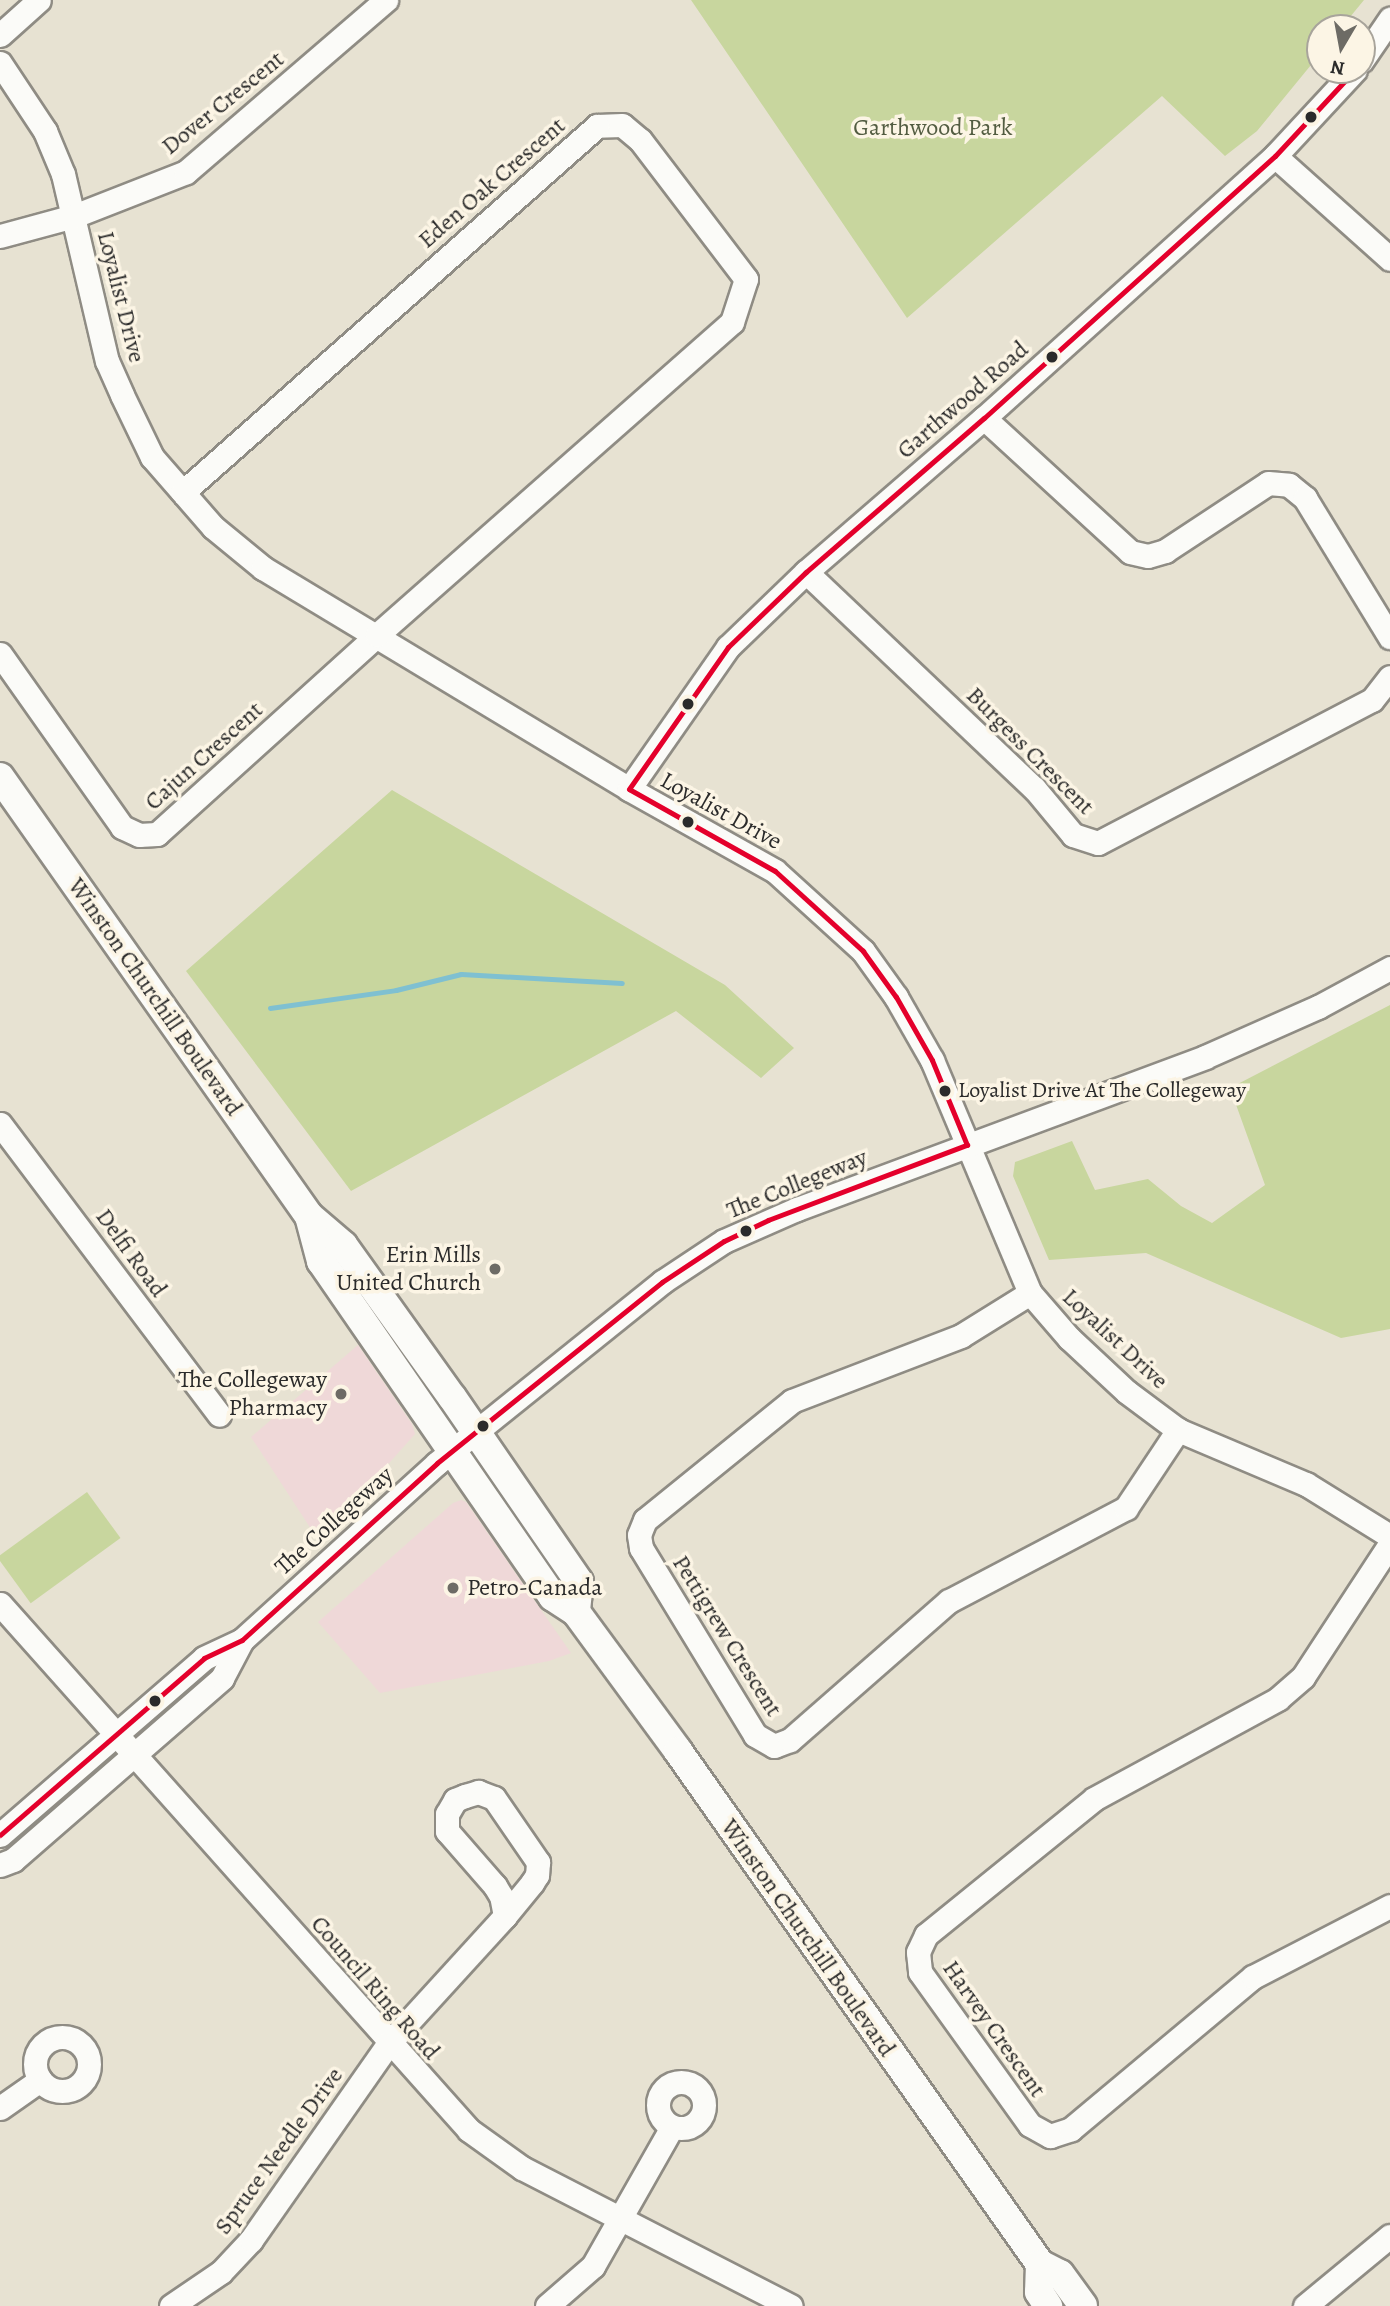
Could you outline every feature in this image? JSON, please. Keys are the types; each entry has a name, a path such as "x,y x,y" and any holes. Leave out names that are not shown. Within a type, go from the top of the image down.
{"main road":[{"name":"Winston Churchill Boulevard","path":"0,777 309,1216 343,1245 579,1582 576,1612"},
{"name":"Winston Churchill Boulevard","path":"309,1216 321,1261 553,1597 576,1612 1040,2263 1060,2274 1083,2306"},
{"path":"1040,2263 1039,2292 1048,2306"}],"street":[{"path":"0,35 39,0"},
{"name":"Dover Crescent","path":"74,216 186,172 386,0"},
{"path":"1376,40 1390,19"},
{"name":"Loyalist Drive","path":"0,63 45,131 64,174 107,360 152,457 213,527 263,568 629,789 775,871 863,951 896,997 932,1060 1030,1293 1069,1338 1128,1392 1178,1430 1306,1484 1390,1536"},
{"name":"Garthwood Road","path":"629,789 728,647 806,572 984,418 1275,156 1342,84"},
{"name":"Eden Oak Crescent","path":"183,492 579,141 597,126 622,125 640,140 746,279 732,322 377,635"},
{"path":"1275,156 1390,259"},
{"path":"0,236 74,216"},
{"path":"984,418 1130,552 1148,555 1165,551 1268,483 1289,485 1305,498 1390,637"},
{"name":"Burgess Crescent","path":"806,572 1034,788 1073,835 1098,843 1372,699 1390,677"},
{"name":"Cajun Crescent","path":"0,654 122,827 139,835 157,834 377,635"},
{"name":"The Collegeway","path":"0,1835 204,1658 242,1640 452,1452 662,1282 724,1241 768,1220 1205,1057 1318,1007 1390,968"},
{"name":"Delfi Road","path":"0,1124 219,1415"},
{"name":"Pettigrew Crescent","path":"1030,1293 961,1336 792,1401 645,1520 639,1535 641,1548 755,1735 774,1746 790,1740 949,1601 1126,1508 1178,1430"},
{"name":"Harvey Crescent","path":"1390,1544 1303,1677 1278,1699 1094,1798 926,1935 918,1952 920,1972 1030,2125 1050,2136 1071,2129 1253,1978 1390,1906"},
{"name":"Council Ring Road","path":"0,1604 445,2107 494,2151 791,2306"},
{"name":"The Collegeway","path":"0,1865 13,1860 222,1678 242,1640"},
{"name":"Spruce Needle Drive","path":"171,2306 221,2272 251,2240 389,2043 505,1916 532,1884 537,1875 538,1862 494,1798 478,1792 454,1800 447,1814 447,1831 495,1886 501,1896 505,1916"},
{"path":"0,2108 40,2080"},
{"path":"547,2306 593,2266 672,2127"},
{"path":"1305,2306 1390,2236"}],"shaded area":[{"path":"358,1345 412,1424 415,1434 383,1470 313,1532 251,1437"},
{"path":"461,1500 466,1502 571,1653 549,1661 380,1693 318,1622 453,1503"}],"green space":[{"name":"Garthwood Park","path":"691,0 1364,0 1352,14 1306,14 1306,71 1257,131 1225,156 1162,96 907,318"},
{"path":"392,790 725,985 794,1048 761,1078 676,1011 351,1191 186,971"},
{"path":"1390,1005 1390,1329 1341,1338 1146,1253 1049,1260 1013,1176 1015,1162 1072,1141 1095,1190 1148,1179 1181,1206 1212,1223 1265,1185 1230,1088"},
{"path":"87,1492 121,1538 31,1603 0,1561 0,1555"}],"waterway":[{"path":"270,1008 396,990 461,974 622,983"}],"transit line":[{"path":"0,1835 204,1658 242,1640 437,1463 662,1282 724,1241 768,1220 967,1145 932,1060 896,997 863,951 775,871 629,789 728,647 806,572 984,418 1275,156 1342,84"}],"place":[{"name":"Loyalist Drive At The Collegeway","path":"945,1091"},
{"name":"Erin Mills United Church","path":"495,1269"},
{"name":"The Collegeway Pharmacy","path":"341,1394"},
{"name":"Petro-Canada","path":"453,1588"}]}
